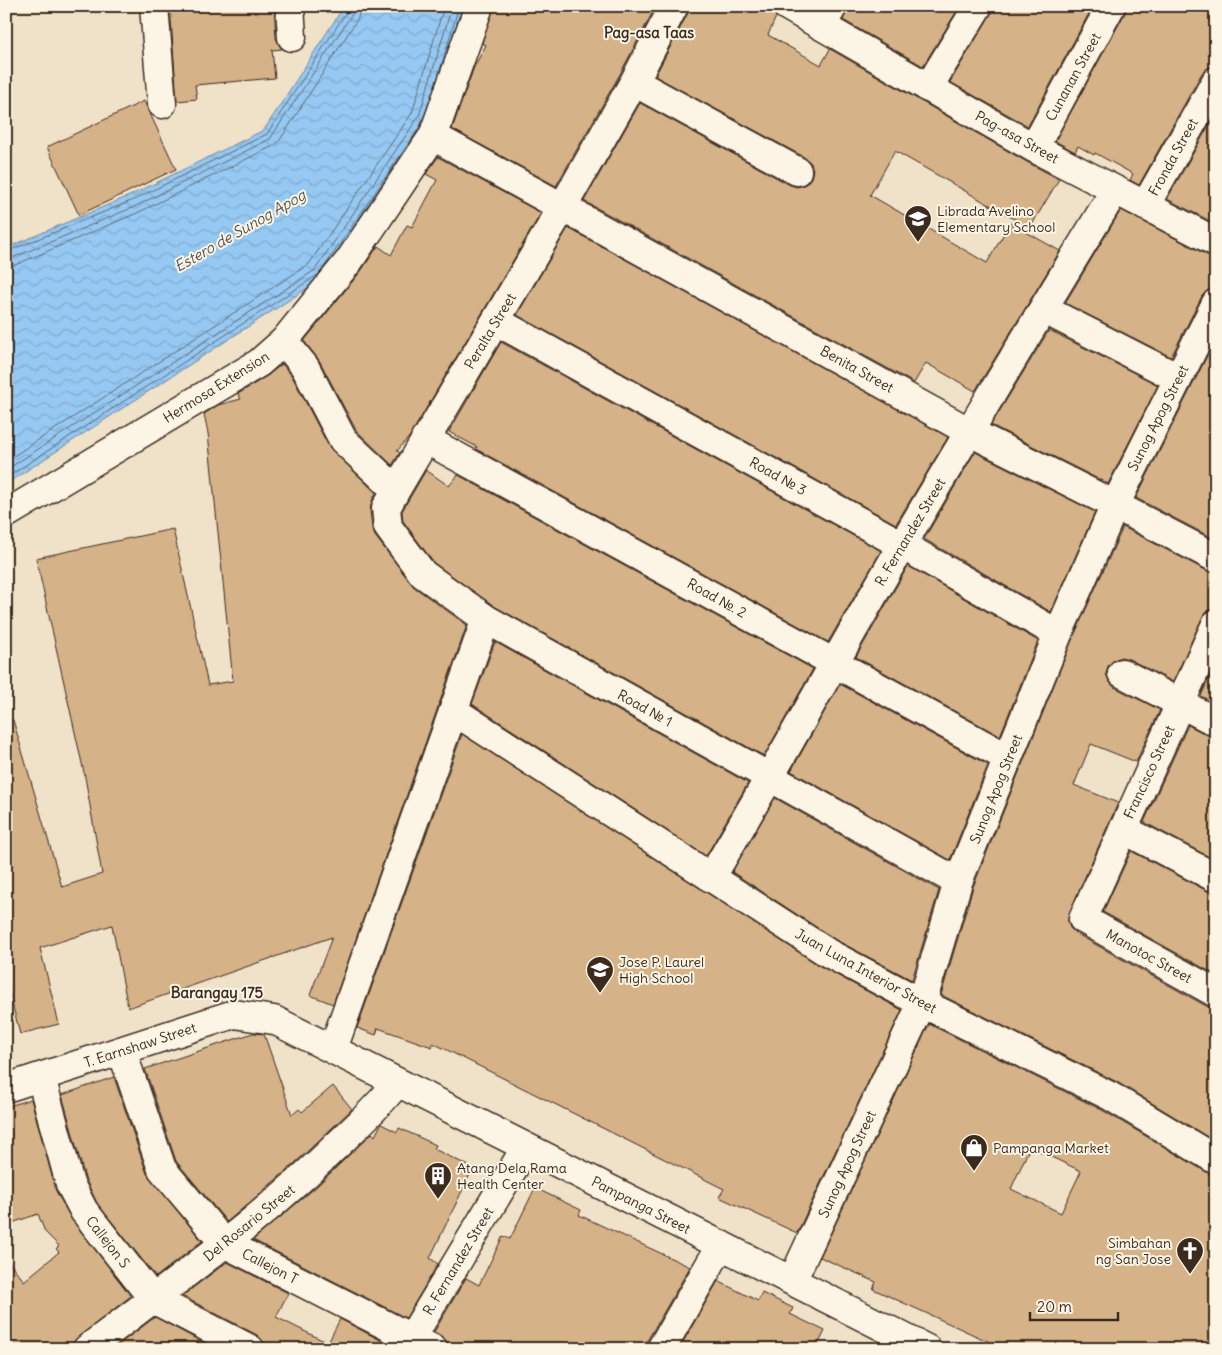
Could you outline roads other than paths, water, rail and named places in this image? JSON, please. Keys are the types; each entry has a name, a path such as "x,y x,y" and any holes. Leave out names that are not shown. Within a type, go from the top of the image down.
{"street":[{"path":"154,6 162,104"},
{"path":"290,6 292,37"},
{"name":"Hermosa Extension","path":"6,514 259,363 284,341 349,261 433,136 479,6"},
{"name":"Peralta Street","path":"396,490 562,208 634,82 674,6"},
{"name":"Pag-asa Street","path":"787,6 828,16 928,88 1034,148 1216,242"},
{"path":"928,88 978,6"},
{"name":"Cunanan Street","path":"1034,148 1111,6"},
{"name":"Fronda Street","path":"1146,206 1216,81"},
{"path":"634,82 797,171"},
{"name":"Benita Street","path":"433,136 970,432 1216,558"},
{"name":"R. Fernandez Street","path":"711,878 902,545 1115,190"},
{"name":"Sunog Apog Street","path":"792,1281 922,1003 958,882 1058,634 1115,505 1216,303"},
{"path":"1043,309 1178,378"},
{"name":"Road № 3","path":"496,321 902,545 1058,634"},
{"path":"284,341 305,367 343,440 396,490"},
{"name":"Road №. 2","path":"425,439 1008,758"},
{"name":"Road № 1","path":"396,490 386,508 388,527 423,574 486,619 958,882"},
{"path":"333,1049 486,619"},
{"name":"Francisco Street","path":"1083,919 1216,624"},
{"path":"1122,673 1181,702 1216,722"},
{"name":"Juan Luna Interior Street","path":"454,711 828,953 922,1003 1110,1096 1216,1160"},
{"path":"1123,829 1216,878"},
{"name":"Manotoc Street","path":"1083,919 1216,993"},
{"name":"T. Earnshaw Street","path":"8,1081 41,1077 234,1014 274,1020"},
{"name":"Pampanga Street","path":"274,1020 927,1349"},
{"name":"Callejon T","path":"122,1051 162,1168 224,1243 417,1345"},
{"name":"Callejon S","path":"41,1077 70,1184 84,1211 153,1299 250,1349"},
{"name":"Del Rosario Street","path":"87,1349 296,1185 382,1103 398,1083"},
{"name":"R. Fernandez Street","path":"417,1345 526,1147"},
{"path":"661,1349 721,1245"}],"water":[{"name":"Estero de Sunog Apog","path":"344,6 464,6 430,121 323,278 6,484 6,248 129,196 264,130"}],"place":[{"name":"Librada Avelino Elementary School","path":"918,243"},
{"name":"Jose P. Laurel High School","path":"600,994"},
{"name":"Pampanga Market","path":"974,1172"},
{"name":"Atang Dela Rama Health Center","path":"438,1200"},
{"name":"Simbahan ng San Jose","path":"1190,1275"}],"district":[{"name":"Pag-asa Taas","path":"649,33"},
{"name":"Barangay 175","path":"217,993"}]}
